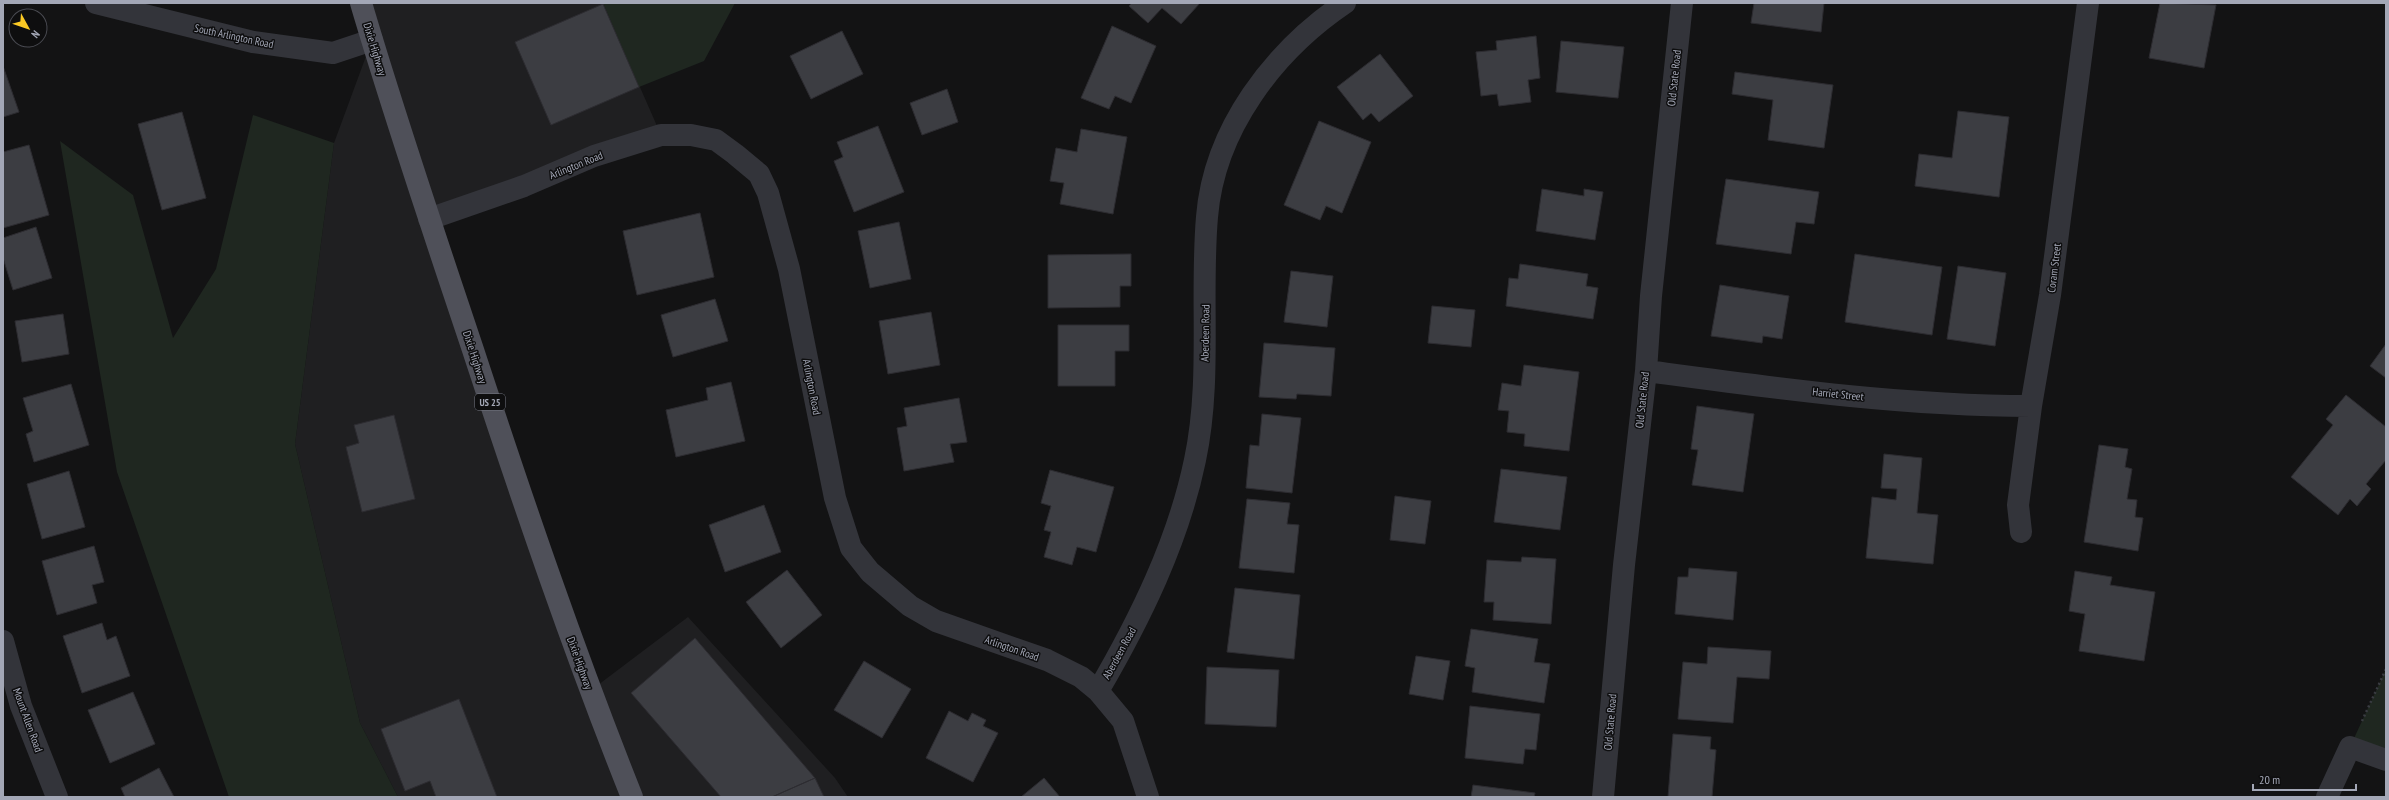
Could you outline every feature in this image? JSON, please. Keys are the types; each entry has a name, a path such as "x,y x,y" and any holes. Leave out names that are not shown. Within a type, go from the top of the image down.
{"main road":[{"name":"Dixie Highway","path":"361,3 429,219 537,544 590,692 632,797"}],"street":[{"name":"South Arlington Road","path":"96,3 267,44 333,53 372,40"},
{"name":"Aberdeen Road","path":"1098,691 1137,622 1171,545 1195,461 1203,411 1207,216 1216,172 1231,132 1265,74 1302,35 1345,3"},
{"name":"Old State Road","path":"1603,797 1624,564 1646,371 1651,296 1682,3"},
{"name":"Coram Street","path":"2021,532 2018,505 2031,406 2050,295 2088,3"},
{"name":"Arlington Road","path":"429,219 524,186 594,156 661,135 691,135 716,140 759,174 768,193 788,269 835,498 851,548 870,572 910,606 936,621 1047,660 1081,677 1098,691 1124,721 1148,797"},
{"name":"Harriet Street","path":"1646,371 1876,398 1966,406 2031,406"},
{"name":"Mount Allen Road","path":"3,641 21,706 57,797"},
{"path":"2327,797 2350,747 2386,760"}],"path":[{"path":"2350,747 2386,669"}],"shaded area":[{"path":"361,3 603,3 661,135 429,219 590,691 688,617 835,778 848,797 398,797 360,723 295,444 334,143 372,40"},
{"path":"603,3 735,3 704,61 639,87"},
{"path":"253,115 334,143 295,444 360,723 398,797 229,797 117,472 60,141 133,195 173,338 216,269"},
{"path":"2386,669 2386,760 2350,747"}],"building":[{"path":"1132,3 1200,3 1181,24 1162,8 1148,23 1129,6"},
{"path":"1754,3 1824,3 1821,32 1751,23"},
{"path":"2160,3 2216,5 2204,68 2149,58"},
{"path":"603,4 639,87 551,125 515,42"},
{"path":"1112,26 1156,46 1131,103 1115,96 1109,109 1081,98"},
{"path":"842,31 863,74 811,99 790,56"},
{"path":"1536,36 1540,78 1528,80 1531,102 1499,106 1497,94 1481,96 1476,52 1497,50 1496,41"},
{"path":"1561,41 1624,47 1618,98 1556,92"},
{"path":"1380,54 1413,96 1379,122 1371,113 1363,120 1337,87"},
{"path":"3,66 19,112 3,117"},
{"path":"1735,72 1833,85 1824,148 1768,140 1773,100 1732,94"},
{"path":"947,89 958,122 922,135 910,103"},
{"path":"1958,111 2009,117 1999,197 1915,186 1919,154 1952,158"},
{"path":"182,112 206,198 162,210 138,124"},
{"path":"1319,121 1371,142 1342,213 1326,206 1320,220 1284,205"},
{"path":"878,126 904,192 854,212 834,161 843,157 837,142"},
{"path":"1081,129 1127,137 1113,214 1060,204 1064,183 1050,181 1056,148 1077,152"},
{"path":"29,145 49,215 3,228 3,152"},
{"path":"1726,179 1819,192 1814,224 1796,222 1791,254 1716,244"},
{"path":"1542,189 1584,196 1584,189 1603,192 1595,240 1536,231"},
{"path":"700,213 714,277 637,295 623,231"},
{"path":"899,222 911,279 870,288 858,231"},
{"path":"36,227 52,278 13,290 3,258 3,238"},
{"path":"1131,254 1131,286 1120,286 1120,307 1048,308 1048,255"},
{"path":"1855,254 1942,267 1932,335 1845,322"},
{"path":"1520,264 1588,274 1586,286 1598,288 1593,319 1506,306 1509,278 1518,279"},
{"path":"1958,266 2006,273 1995,346 1947,339"},
{"path":"1291,271 1333,276 1327,327 1284,322"},
{"path":"1720,285 1789,296 1782,339 1763,336 1762,343 1711,336"},
{"path":"715,299 728,341 673,357 661,315"},
{"path":"1432,306 1475,310 1471,347 1428,343"},
{"path":"931,312 940,365 888,374 879,321"},
{"path":"63,314 69,354 22,362 15,321"},
{"path":"1058,325 1129,325 1129,351 1115,351 1115,386 1058,386"},
{"path":"1264,343 1335,348 1331,396 1297,394 1296,399 1259,397"},
{"path":"2386,344 2386,378 2370,366"},
{"path":"1524,365 1579,372 1569,451 1524,446 1525,434 1507,432 1509,411 1498,410 1502,383 1521,386"},
{"path":"731,382 745,441 676,457 666,410 708,400 706,388"},
{"path":"71,384 89,445 34,462 26,434 33,431 23,398"},
{"path":"2346,395 2386,427 2386,460 2366,484 2371,489 2357,506 2350,499 2338,515 2291,477 2333,425 2326,419"},
{"path":"959,398 967,442 950,444 954,462 904,471 897,428 907,426 904,408"},
{"path":"1697,406 1754,414 1743,492 1692,485 1698,450 1691,449"},
{"path":"1262,414 1301,418 1292,493 1246,488 1250,445 1259,446"},
{"path":"394,415 415,499 362,512 346,447 359,443 354,425"},
{"path":"2099,445 2128,449 2125,467 2132,469 2127,499 2137,500 2135,517 2143,518 2138,551 2084,542"},
{"path":"1884,454 1922,458 1917,513 1938,515 1933,564 1866,558 1872,497 1896,500 1897,489 1881,488"},
{"path":"1501,469 1567,477 1560,530 1494,522"},
{"path":"1050,470 1114,487 1096,552 1077,547 1072,565 1044,557 1051,532 1044,530 1051,506 1041,503"},
{"path":"69,471 85,527 42,539 27,484"},
{"path":"1395,496 1431,501 1425,544 1390,540"},
{"path":"1247,499 1290,503 1287,524 1299,525 1294,573 1239,568"},
{"path":"764,505 781,552 725,572 709,525"},
{"path":"94,546 104,582 92,585 97,603 57,615 42,561"},
{"path":"1522,557 1556,559 1551,624 1493,620 1494,602 1484,602 1487,560 1521,562"},
{"path":"1689,568 1737,572 1733,620 1675,614 1678,577 1688,577"},
{"path":"787,570 822,615 781,648 746,602"},
{"path":"2075,571 2112,577 2110,585 2155,592 2144,661 2079,651 2085,614 2069,611"},
{"path":"1235,588 1300,595 1294,659 1227,652"},
{"path":"102,623 107,640 116,636 130,676 82,693 63,636"},
{"path":"1471,629 1538,639 1534,662 1550,664 1544,703 1472,692 1475,668 1465,666"},
{"path":"695,638 815,778 772,797 721,797 631,693"},
{"path":"1708,647 1771,651 1769,679 1737,677 1733,723 1678,719 1683,662 1707,664"},
{"path":"1416,656 1450,661 1443,700 1409,694"},
{"path":"864,661 911,689 882,738 834,710"},
{"path":"1207,667 1279,670 1276,727 1205,724"},
{"path":"133,692 155,744 110,763 88,710"},
{"path":"459,699 497,797 436,797 430,781 405,791 381,729"},
{"path":"1470,706 1540,714 1536,750 1525,749 1523,764 1465,758"},
{"path":"949,711 968,721 972,713 986,720 983,726 998,733 973,782 926,758"},
{"path":"1673,734 1711,737 1710,749 1716,750 1712,797 1668,797"},
{"path":"159,768 174,797 125,797 121,788"},
{"path":"815,778 824,797 772,797"},
{"path":"1044,778 1060,797 1021,797"},
{"path":"1473,785 1535,793 1534,797 1471,797"}]}
